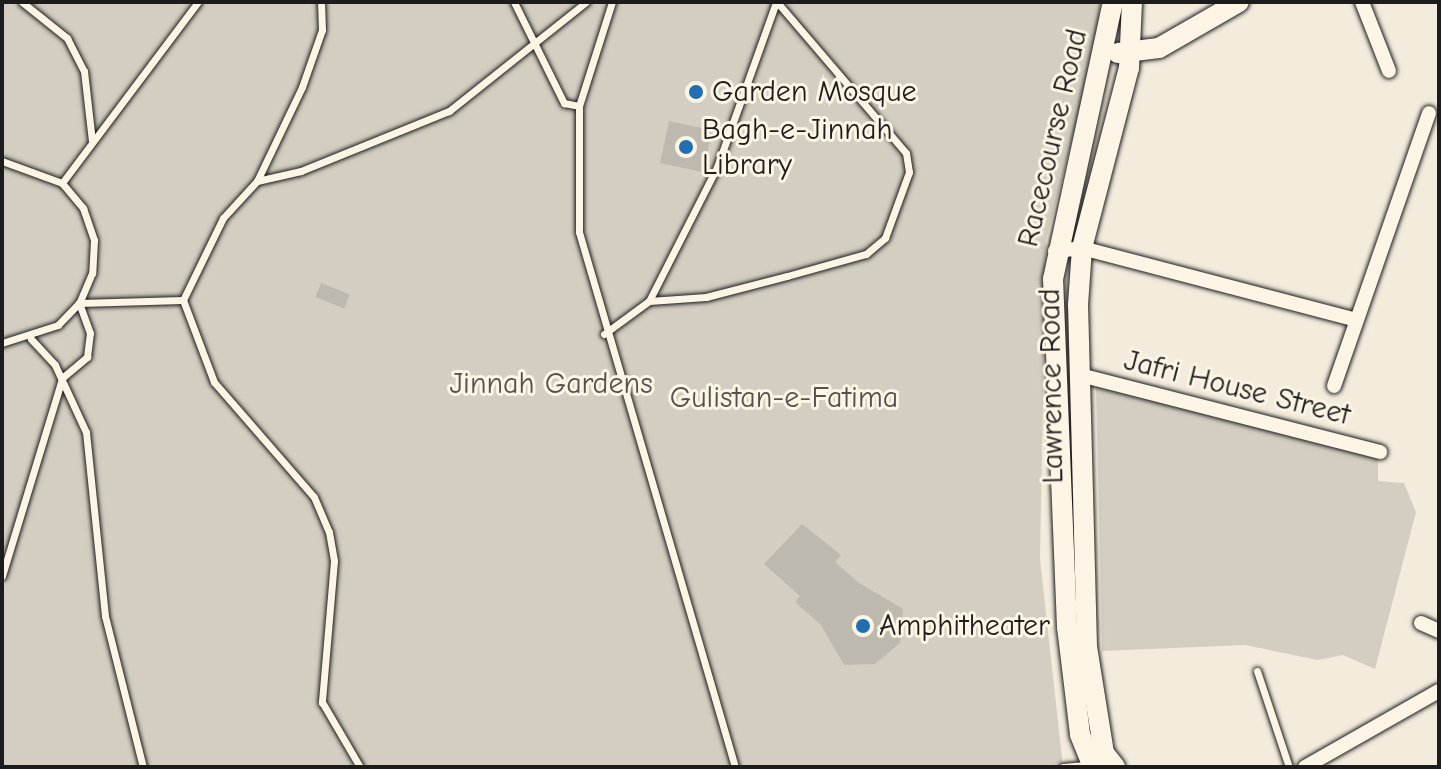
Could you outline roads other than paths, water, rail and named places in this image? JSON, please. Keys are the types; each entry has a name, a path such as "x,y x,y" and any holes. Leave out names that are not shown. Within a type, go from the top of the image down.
{"main road":[{"name":"Racecourse Road","path":"1098,764 1067,627 1055,251 1106,52 1113,2"},
{"name":"Lawrence Road","path":"1098,764 1087,647 1080,375 1082,248 1130,55 1132,2"},
{"path":"1106,52 1130,55 1159,48 1239,2"}],"street":[{"path":"1362,2 1389,71"},
{"path":"1334,386 1429,113"},
{"path":"1055,251 1082,248 1356,320"},
{"name":"Jafri House Street","path":"1080,375 1380,452"},
{"path":"1421,623 1439,631"},
{"path":"1305,767 1439,691"}],"lane":[{"path":"22,2 67,38 84,71 92,141"},
{"path":"62,183 198,2"},
{"path":"321,2 322,30 302,87 257,181 223,218 183,300 214,382 314,497 329,532 334,561 322,702 360,767"},
{"path":"514,2 564,103 579,106"},
{"path":"257,181 414,129 534,45 586,2"},
{"path":"612,2 579,106 579,232 604,334 735,767"},
{"path":"604,334 649,301 717,167 776,2 906,153 909,172 885,238 866,254 787,276 706,297 649,301"},
{"path":"2,161 62,183 83,208 94,240 92,273 79,303 31,339 2,343"},
{"path":"79,303 183,300"},
{"path":"2,576 62,378 87,357 90,333 79,303"},
{"path":"31,339 62,378 94,463 105,616 143,767"},
{"path":"1257,671 1289,767"},
{"path":"1063,767 1098,764"}],"place":[{"name":"Garden Mosque","path":"696,92"},
{"name":"Bagh-e-Jinnah Library","path":"686,147"},
{"name":"Amphitheater","path":"863,626"}],"park label":[{"name":"Jinnah Gardens","path":"551,384"},
{"name":"Gulistan-e-Fatima","path":"784,398"}]}
